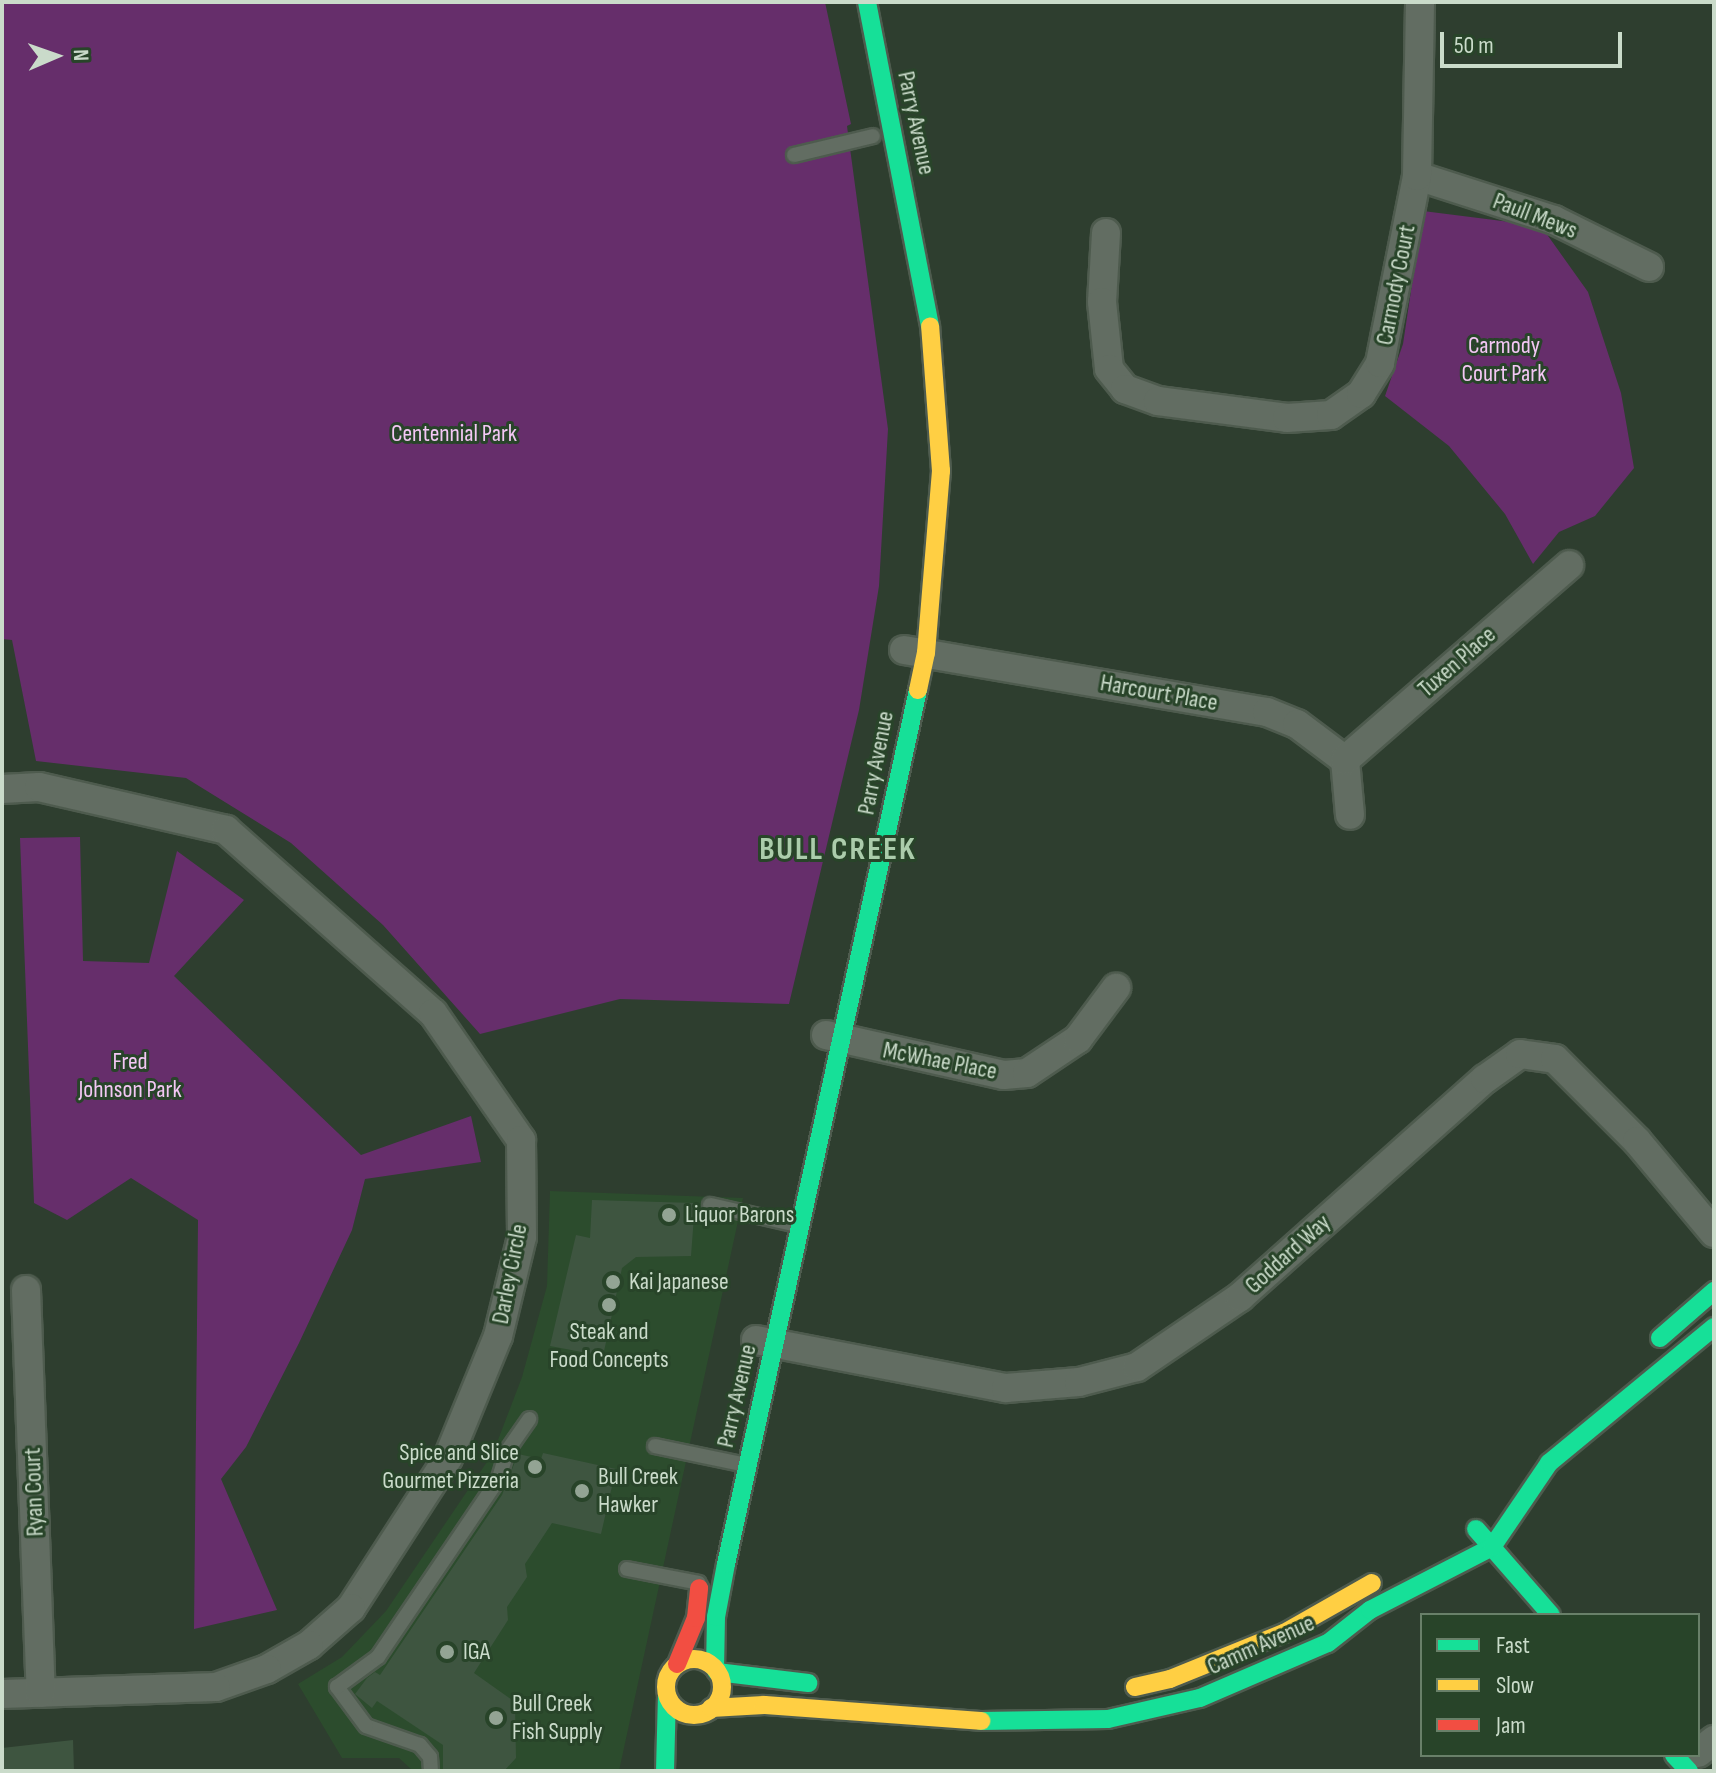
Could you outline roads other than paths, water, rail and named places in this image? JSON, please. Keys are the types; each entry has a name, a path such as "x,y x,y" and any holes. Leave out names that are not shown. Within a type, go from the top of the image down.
{"main road":[{"name":"Parry Avenue","path":"716,1671 716,1617 746,1465 764,1342 915,652 941,471 940,397 925,287 867,2"},
{"name":"Parry Avenue","path":"867,110 901,264 920,402 915,652"},
{"path":"1646,1351 1714,1291"},
{"name":"Camm Avenue","path":"710,1709 764,1705 1016,1724 1108,1719 1200,1698 1268,1672 1328,1643 1370,1610 1492,1547 1549,1463 1714,1327"},
{"name":"Parry Avenue","path":"738,1415 764,1342"},
{"path":"1509,1485 1554,1431"},
{"path":"1492,1507 1469,1533 1492,1547 1549,1613"},
{"path":"665,1771 668,1676 677,1664 696,1618 704,1559"},
{"name":"Camm Avenue","path":"1120,1690 1170,1679 1284,1633 1392,1572"},
{"path":"677,1664 700,1660 716,1671 826,1684"},
{"path":"699,1731 721,1691 716,1671"},
{"path":"667,1696 682,1712 710,1709"}],"street":[{"name":"Carmody Court","path":"1106,233 1102,302 1109,369 1125,389 1158,401 1237,414 1331,415 1361,394 1380,363 1417,176 1420,2"},
{"name":"Paull Mews","path":"1417,176 1554,220 1649,267"},
{"name":"Tuxen Place","path":"1345,760 1569,565"},
{"name":"Harcourt Place","path":"915,652 1267,712 1297,724 1345,760"},
{"path":"1345,760 1350,815"},
{"name":"Darley Circle","path":"2,789 39,787 226,830 433,1013 521,1140 522,1237 498,1336 448,1458 351,1608 309,1645 267,1669 216,1687 2,1694"},
{"name":"McWhae Place","path":"832,1037 1004,1075 1027,1073 1078,1039 1116,988"},
{"name":"Goddard Way","path":"764,1342 1006,1388 1079,1382 1137,1367 1240,1297 1485,1079 1520,1054 1555,1059 1637,1141 1714,1233"},
{"name":"Ryan Court","path":"26,1290 41,1693"}],"lane":[{"path":"794,155 873,136"},
{"path":"710,1205 789,1223"},
{"path":"431,1771 430,1757 420,1745 366,1726 337,1687 378,1657 499,1478 507,1451 529,1419"},
{"path":"655,1446 746,1465"},
{"path":"627,1569 699,1583"}],"place":[{"name":"Liquor Barons","path":"669,1215"},
{"name":"Kai Japanese","path":"613,1282"},
{"name":"Steak and Food Concepts","path":"609,1305"},
{"name":"Spice and Slice Gourmet Pizzeria","path":"535,1467"},
{"name":"Bull Creek Hawker","path":"582,1491"},
{"name":"IGA","path":"447,1652"},
{"name":"Bull Creek Fish Supply","path":"496,1718"}],"district":[{"name":"BULL CREEK","path":"838,850"}],"park label":[{"name":"Carmody Court Park","path":"1504,360"},
{"name":"Centennial Park","path":"454,434"},
{"name":"Fred Johnson Park","path":"130,1076"}]}
